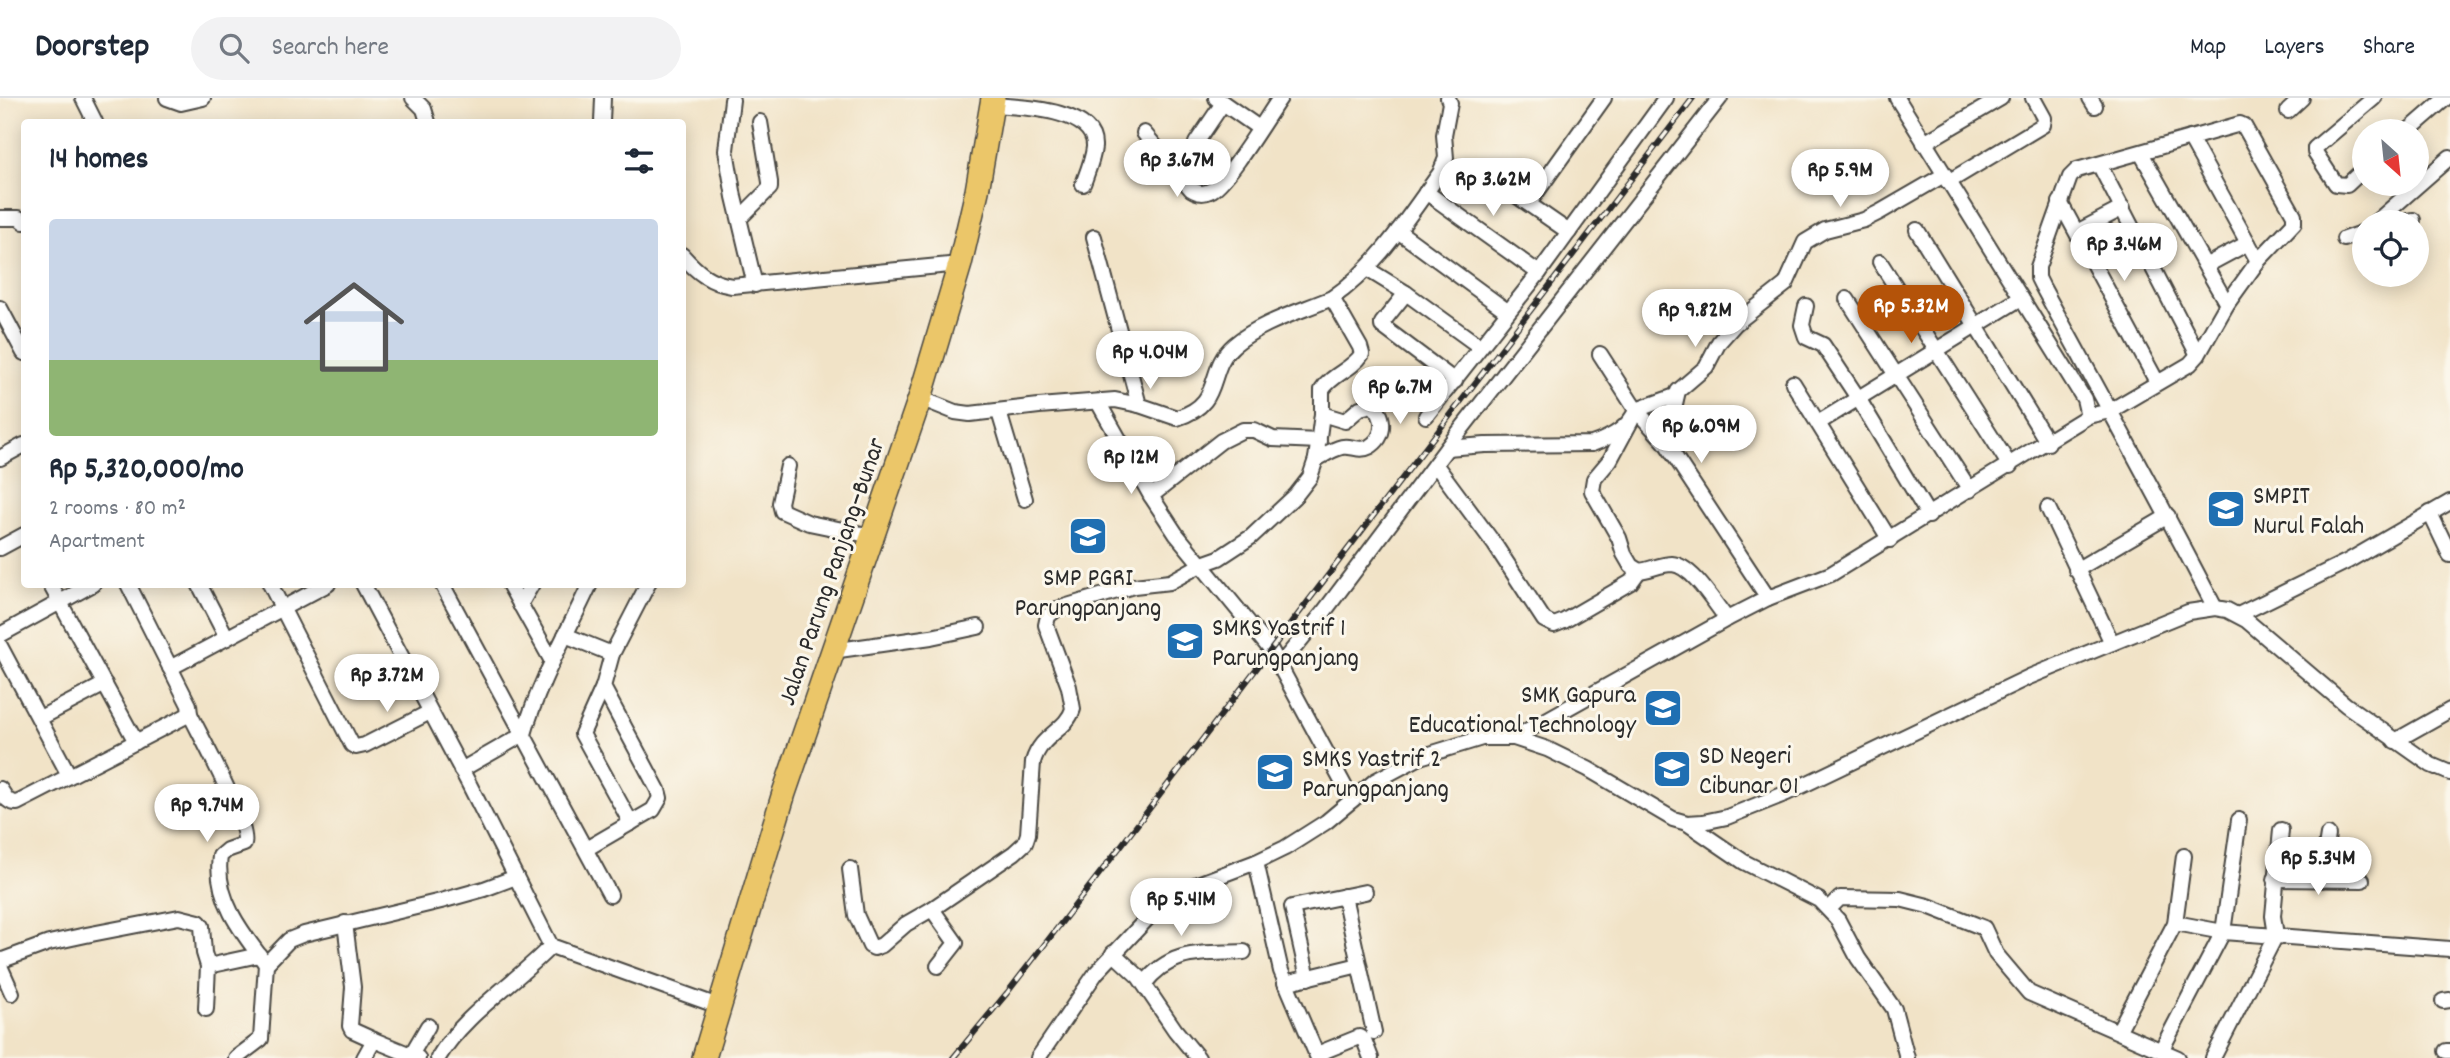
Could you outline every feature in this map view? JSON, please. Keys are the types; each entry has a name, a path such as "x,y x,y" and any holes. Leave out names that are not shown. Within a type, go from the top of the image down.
{"main road":[{"name":"Jalan Parung Panjang–Bunar","path":"704,1058 784,793 920,398 960,264 977,191 992,101"}],"street":[{"path":"83,98 93,119"},
{"path":"167,98 181,103 203,98"},
{"path":"414,98 424,109 427,119"},
{"path":"602,119 603,98"},
{"path":"1144,133 1191,189 1201,194 1212,190 1226,178 1280,98"},
{"path":"1529,203 1604,98"},
{"path":"1426,416 1539,273 1666,98"},
{"path":"1280,665 1720,98"},
{"path":"1924,143 2001,98"},
{"path":"1666,443 1675,396 1706,367 1719,342 1735,324 1786,284 1805,242 1825,230 1864,220 2043,125 2044,118 2032,98"},
{"path":"2288,110 2302,98"},
{"path":"2352,180 2347,185 2336,184 2315,148 2374,98"},
{"path":"2422,119 2446,98"},
{"path":"732,100 726,150 755,285"},
{"path":"1196,143 1220,100 1259,128"},
{"path":"920,398 955,412 970,414 1039,405 1115,400 1139,404 1177,418 1195,412 1208,398 1224,357 1232,347 1254,331 1332,298 1367,269 1440,173 1446,158 1444,135 1451,100"},
{"path":"1901,100 1924,143 2084,399 2088,416"},
{"path":"992,101 1047,110 1072,118 1084,126 1091,135 1094,149 1083,184"},
{"path":"740,218 769,188 771,182 760,122"},
{"path":"1514,738 1727,619 1768,598 1831,574 2088,416 2110,411 2190,364 2227,304 2258,261 2291,228 2296,219 2244,127 2239,124 2074,173 2070,177 2042,251 2038,278 2110,411 2168,516 2215,608"},
{"path":"2190,138 2258,261"},
{"path":"2141,153 2227,304"},
{"path":"2390,210 2450,157"},
{"path":"2099,164 2198,355"},
{"path":"1504,187 1569,232"},
{"path":"1426,192 1539,273"},
{"path":"2060,202 2157,382"},
{"path":"2077,232 2123,208"},
{"path":"0,218 21,220"},
{"path":"1917,230 2048,443"},
{"path":"1398,231 1507,311"},
{"path":"2344,239 2352,236"},
{"path":"1094,237 1139,404"},
{"path":"2207,265 2248,243"},
{"path":"686,259 699,272 720,284 755,285 960,264"},
{"path":"1880,262 1938,349 2010,466"},
{"path":"1367,269 1406,293 1479,346"},
{"path":"1406,293 1382,326 1455,381"},
{"path":"850,869 856,915 870,946 874,948 882,945 906,924 932,909 1025,843 1036,751 1043,741 1065,723 1073,709 1069,687 1046,625 1048,616 1057,609 1134,586 1170,582 1219,558 1251,537 1296,495 1310,477 1316,459 1322,414 1321,398 1325,384 1353,365 1362,354 1332,298"},
{"path":"1818,423 2021,298"},
{"path":"1847,299 1970,490"},
{"path":"1806,306 1802,325 1806,337 1824,345 1929,516"},
{"path":"0,307 21,347"},
{"path":"1600,354 1633,416 1666,443 1768,598"},
{"path":"1793,383 1890,540"},
{"path":"1447,448 1592,444 1606,440 1633,416 1675,396"},
{"path":"1098,402 1151,496 1176,534 1271,650 1352,800"},
{"path":"1316,459 1340,447 1368,447 1377,440 1383,423 1380,412 1372,405 1360,408 1345,421 1322,414"},
{"path":"999,411 1025,499"},
{"path":"1633,416 1610,460 1594,479 1592,491 1619,538 1631,566 1639,571"},
{"path":"1151,496 1221,441 1243,430 1254,430 1279,440 1319,441"},
{"path":"1,454 21,446"},
{"path":"1435,464 1495,545 1539,614 1549,623 1554,625 1564,621 1630,582 1639,571 1665,565 1682,566 1727,619"},
{"path":"789,466 780,503 782,511 809,523 872,536"},
{"path":"2238,615 2337,566 2450,502"},
{"path":"2048,508 2112,643"},
{"path":"2430,513 2450,555"},
{"path":"2076,570 2168,516"},
{"path":"0,548 21,539"},
{"path":"52,588 136,741"},
{"path":"0,635 86,588"},
{"path":"130,588 189,705 190,714 246,835 244,844 227,850 220,856 220,878 233,919 262,960 261,1039 236,1058"},
{"path":"201,588 227,638"},
{"path":"272,588 352,745 365,745 430,712"},
{"path":"170,667 321,588"},
{"path":"365,588 551,946 721,1007"},
{"path":"444,588 610,895"},
{"path":"511,588 552,661"},
{"path":"520,605 530,588"},
{"path":"461,770 524,734 552,661 588,588"},
{"path":"631,823 582,734 603,687 612,654 646,588"},
{"path":"1687,823 1727,817 1787,793 2029,677 2188,612 2215,608 2246,620 2346,705 2431,765 2450,773"},
{"path":"832,651 978,627"},
{"path":"565,635 612,654"},
{"path":"0,646 69,775"},
{"path":"40,718 105,684"},
{"path":"586,849 631,823 657,805 660,798 603,687"},
{"path":"2395,741 2450,710"},
{"path":"0,789 7,800 17,803 190,714"},
{"path":"1038,1058 1078,997 1113,953 1143,920 1168,899 1195,885 1256,862 1314,830 1375,781 1420,757 1482,738 1514,738 1567,758 1673,819 1687,823 1744,862 1819,900 1838,920 1868,975 1894,1009 1907,1058"},
{"path":"2164,1045 2223,932 2239,820"},
{"path":"2213,1058 2276,935 2273,916 2281,830"},
{"path":"2321,880 2328,835"},
{"path":"2121,1026 2175,923 2185,856"},
{"path":"1256,862 1278,962 1317,1056 1359,1037 1364,1040 1371,1058"},
{"path":"208,966 262,960 296,936 484,890 516,877"},
{"path":"2275,879 2361,880"},
{"path":"1308,978 1292,907 1365,892"},
{"path":"1344,897 1374,1032"},
{"path":"1829,909 1840,898 1900,899 1928,906 1984,928 1996,954 2029,993 2178,1058"},
{"path":"932,909 956,943 938,966"},
{"path":"12,993 0,963 49,943 179,917 200,922 202,926 208,966 206,1009"},
{"path":"345,923 353,987 352,1030 415,1056 428,1026"},
{"path":"2175,923 2223,932 2450,949"},
{"path":"438,1058 463,1024 530,968 551,946"},
{"path":"1144,984 1154,971 1187,954 1244,952"},
{"path":"1113,953 1144,984 1198,1058"},
{"path":"1285,983 1359,965"},
{"path":"364,1058 374,1040"}],"railway":[{"path":"953,1058 1117,851 1693,98"}],"place":[{"name":"SMPIT Nurul Falah","path":"2226,509"},
{"name":"SMP PGRI Parungpanjang","path":"1088,536"},
{"name":"SMKS Yastrif 1 Parungpanjang","path":"1185,641"},
{"name":"SMK Gapura Educational Technology","path":"1663,708"},
{"name":"SD Negeri Cibunar 01","path":"1672,769"},
{"name":"SMKS Yastrif 2 Parungpanjang","path":"1275,772"}]}
